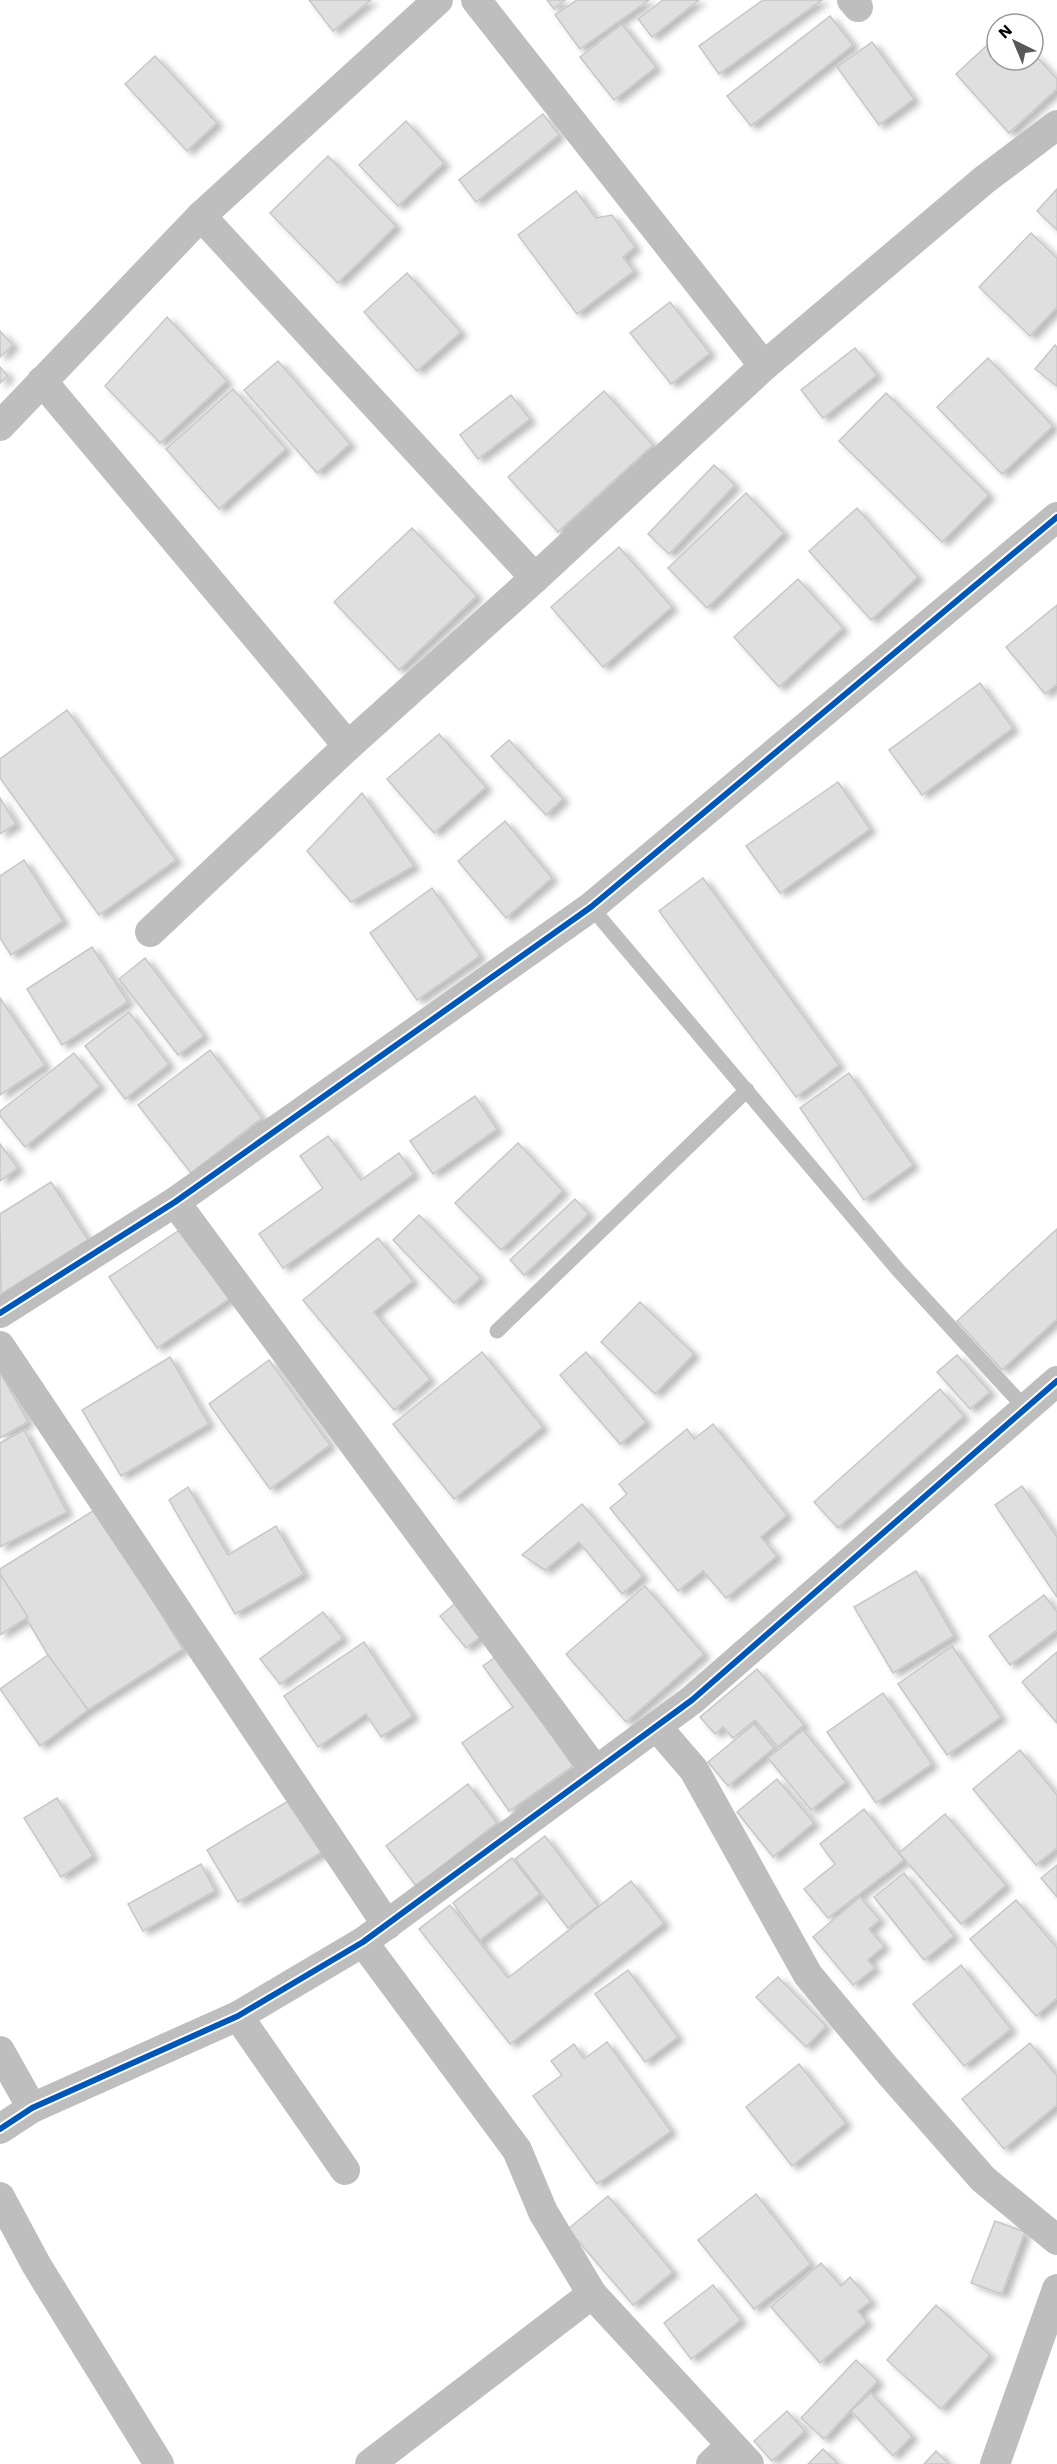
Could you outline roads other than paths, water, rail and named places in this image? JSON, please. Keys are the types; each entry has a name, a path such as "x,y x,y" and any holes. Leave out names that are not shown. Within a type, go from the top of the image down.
{"street":[{"path":"0,426 201,216 438,0"},
{"path":"476,0 764,366"},
{"path":"150,932 348,746 535,578 764,366 984,180 1057,124"},
{"path":"201,216 535,578"},
{"path":"42,381 348,746"},
{"path":"0,1313 175,1202 591,907 1057,517"},
{"path":"175,1202 595,1770"},
{"path":"0,1346 387,1925"},
{"path":"0,2129 32,2108 238,2016 363,1942 692,1700 1057,1381"},
{"path":"657,1727 694,1770 808,1975 983,2179 1057,2240"},
{"path":"363,1942 517,2150 543,2212 592,2294 731,2458"},
{"path":"238,2016 345,2170"},
{"path":"0,2050 32,2108"},
{"path":"0,2197 37,2266 159,2464"},
{"path":"995,2464 1057,2289"},
{"path":"370,2464 592,2294"}],"lane":[{"path":"591,907 899,1270 1026,1409"},
{"path":"497,1331 747,1090"}]}
